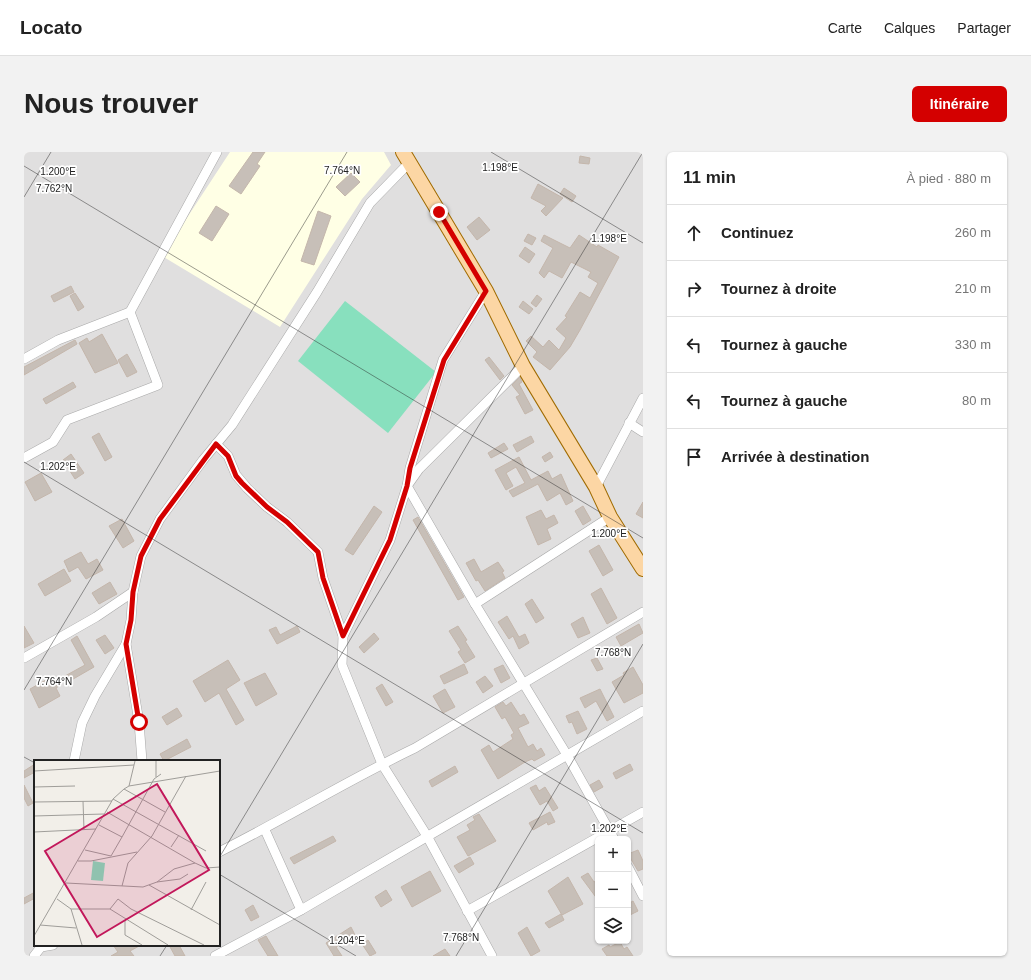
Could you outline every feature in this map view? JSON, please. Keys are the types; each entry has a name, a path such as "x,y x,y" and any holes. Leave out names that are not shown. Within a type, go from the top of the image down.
{"main road":[{"path":"406,157 486,291 523,366 596,487 610,517 643,569"}],"street":[{"path":"25,359 58,340 130,312 216,152"},
{"path":"74,760 82,723 102,684 126,644 131,620 133,592 141,556 160,519 232,425 313,299 370,203 406,157"},
{"path":"343,636 390,540 407,486 412,460 444,360 486,291"},
{"path":"24,458 53,442 66,420 158,385 130,312"},
{"path":"407,486 419,469 523,366"},
{"path":"596,487 643,398"},
{"path":"629,423 643,432"},
{"path":"216,444 228,456 236,476 242,483 267,507 287,522 318,552 323,578 343,636 342,665 382,764 427,836 466,911 492,956"},
{"path":"407,486 475,604 567,755 612,835"},
{"path":"475,604 610,517"},
{"path":"24,658 96,617 133,592"},
{"path":"220,852 265,830 382,764 415,748 643,612"},
{"path":"126,644 139,722 142,760"},
{"path":"215,956 301,910 643,711"},
{"path":"466,911 612,835 643,812"},
{"path":"265,830 301,910"},
{"path":"631,872 643,896"},
{"path":"34,956 41,947 46,946"}],"shaded area":[{"path":"24,152 643,152 643,956 24,956"},
{"path":"230,152 384,152 391,165 362,199 280,327 162,256"}],"green space":[{"path":"345,301 436,372 388,433 298,361"}],"building":[{"path":"253,152 265,152 257,164 260,166 241,194 229,186"},
{"path":"580,156 590,158 589,164 579,163"},
{"path":"351,173 360,182 345,196 336,187"},
{"path":"538,184 563,198 546,216 541,211 546,206 531,198"},
{"path":"564,188 576,196 572,202 560,194"},
{"path":"216,206 229,214 212,241 199,233"},
{"path":"318,211 331,216 314,265 301,261"},
{"path":"479,217 490,230 477,240 467,227"},
{"path":"528,234 536,238 532,245 524,241"},
{"path":"544,235 570,248 579,235 597,247 598,245 619,257 570,347 550,370 533,357 537,352 526,341 531,336 543,347 549,340 559,350 566,338 556,329 567,317 565,316 580,292 590,298 598,283 588,277 591,272 571,262 562,278 549,271 544,278 539,273 553,248 541,241"},
{"path":"525,247 535,254 529,263 519,256"},
{"path":"71,286 74,292 54,302 51,296"},
{"path":"75,293 84,307 78,311 70,296"},
{"path":"537,295 542,299 536,307 531,303"},
{"path":"523,301 533,309 529,314 519,307"},
{"path":"102,334 118,363 95,373 79,343 87,338 89,342"},
{"path":"75,340 77,344 24,375 24,367"},
{"path":"127,354 137,372 127,377 118,360"},
{"path":"489,357 504,376 500,380 485,360"},
{"path":"520,377 522,382 519,384 533,410 525,414 516,397 520,395 512,385"},
{"path":"73,382 76,387 46,404 43,399"},
{"path":"99,433 112,457 105,461 92,437"},
{"path":"531,436 534,442 517,452 513,445"},
{"path":"504,443 508,449 491,458 488,453"},
{"path":"550,452 553,457 545,462 542,457"},
{"path":"71,454 84,473 75,479 63,460"},
{"path":"519,457 531,480 548,471 552,479 561,474 573,501 566,505 560,493 547,501 538,484 513,497 509,491 525,483 516,467 506,473 513,486 506,490 495,470"},
{"path":"41,473 52,492 35,501 25,482"},
{"path":"643,502 643,518 636,514"},
{"path":"374,506 382,512 353,555 345,550"},
{"path":"583,506 591,520 583,525 575,511"},
{"path":"541,510 546,519 554,515 558,523 547,529 551,539 538,545 526,517"},
{"path":"418,517 464,597 458,600 413,520"},
{"path":"122,519 134,541 123,548 109,526"},
{"path":"599,545 613,570 603,576 589,551"},
{"path":"81,552 88,564 97,559 103,570 86,579 78,567 69,572 64,561"},
{"path":"474,559 481,572 498,562 504,571 502,572 505,578 485,591 478,580 476,581 466,563"},
{"path":"64,569 71,581 45,596 38,584"},
{"path":"110,582 117,594 99,604 92,593"},
{"path":"601,588 617,618 607,624 591,594"},
{"path":"532,599 544,618 536,623 525,604"},
{"path":"507,616 519,637 525,634 529,643 519,649 513,636 509,639 498,622"},
{"path":"583,617 590,633 578,638 571,624"},
{"path":"639,624 643,633 621,646 616,637"},
{"path":"24,626 34,643 24,648"},
{"path":"297,626 300,632 277,644 269,630 276,627 280,635"},
{"path":"458,626 475,657 465,663 458,652 461,650 449,631"},
{"path":"374,633 379,639 364,653 359,647"},
{"path":"105,635 114,648 105,654 96,640"},
{"path":"77,636 94,667 68,682 65,676 85,665 71,640"},
{"path":"597,658 603,669 597,671 591,660"},
{"path":"228,660 240,680 226,689 244,720 236,725 219,693 205,702 193,681"},
{"path":"464,664 468,673 444,684 440,676"},
{"path":"503,665 510,678 501,683 494,669"},
{"path":"633,667 643,685 643,693 624,703 612,682 624,675 623,673"},
{"path":"265,673 277,694 256,706 244,683"},
{"path":"53,676 59,686 56,688 60,696 39,708 30,689"},
{"path":"485,676 493,686 483,693 476,682"},
{"path":"382,684 393,702 386,706 376,688"},
{"path":"445,689 455,707 443,713 433,696"},
{"path":"600,689 614,717 607,721 596,701 585,708 580,698"},
{"path":"503,702 506,706 511,702 520,716 524,714 529,723 518,728 528,747 533,744 537,751 541,748 545,755 534,761 532,759 525,762 498,779 481,750 489,745 493,752 513,739 511,735 514,733 505,717 502,719 495,707"},
{"path":"177,708 182,716 167,725 162,717"},
{"path":"578,711 587,729 577,734 572,722 569,723 566,716"},
{"path":"187,739 191,747 166,760 163,760 160,754"},
{"path":"630,764 633,770 616,779 613,773"},
{"path":"34,765 34,773 24,778 24,771"},
{"path":"455,766 458,772 432,787 429,781"},
{"path":"599,780 603,787 594,792 590,785"},
{"path":"24,785 33,803 28,806 24,798"},
{"path":"536,785 539,791 545,787 558,808 553,811 547,801 540,805 530,788"},
{"path":"550,812 555,822 548,825 547,822 533,830 529,823"},
{"path":"479,814 496,841 468,856 457,837 470,830 467,825 475,820 473,817"},
{"path":"333,836 336,841 294,864 290,858"},
{"path":"638,850 643,861 643,869 638,871 631,859 631,853"},
{"path":"470,857 474,864 459,873 454,866"},
{"path":"430,871 441,891 412,907 401,887"},
{"path":"588,873 595,882 595,896 581,877"},
{"path":"568,877 583,904 562,915 548,891"},
{"path":"386,890 392,900 381,907 375,897"},
{"path":"34,893 34,899 24,904 24,898"},
{"path":"633,901 638,911 631,914 631,908 631,902"},
{"path":"253,905 259,917 251,921 245,910"},
{"path":"561,914 564,920 549,928 545,923"},
{"path":"351,927 355,935 336,947 342,956 334,956 326,943"},
{"path":"527,927 540,951 531,956 518,933"},
{"path":"266,936 278,956 268,956 258,940"},
{"path":"368,940 376,953 370,956 362,944"},
{"path":"616,944 621,944 624,949 627,947 633,956 607,956 602,949 609,945 610,947"},
{"path":"114,946 139,946 130,951 134,956 111,956 118,952"},
{"path":"170,946 180,946 185,956 175,956"},
{"path":"445,949 450,956 433,956"}],"route":[{"path":"139,722 126,644 131,620 133,592 141,556 160,519 216,444 228,456 233,465 236,476 242,483 267,507 287,522 318,552 323,578 327,584 343,636 390,540 407,486 410,468 444,360 486,291 439,212"}]}
